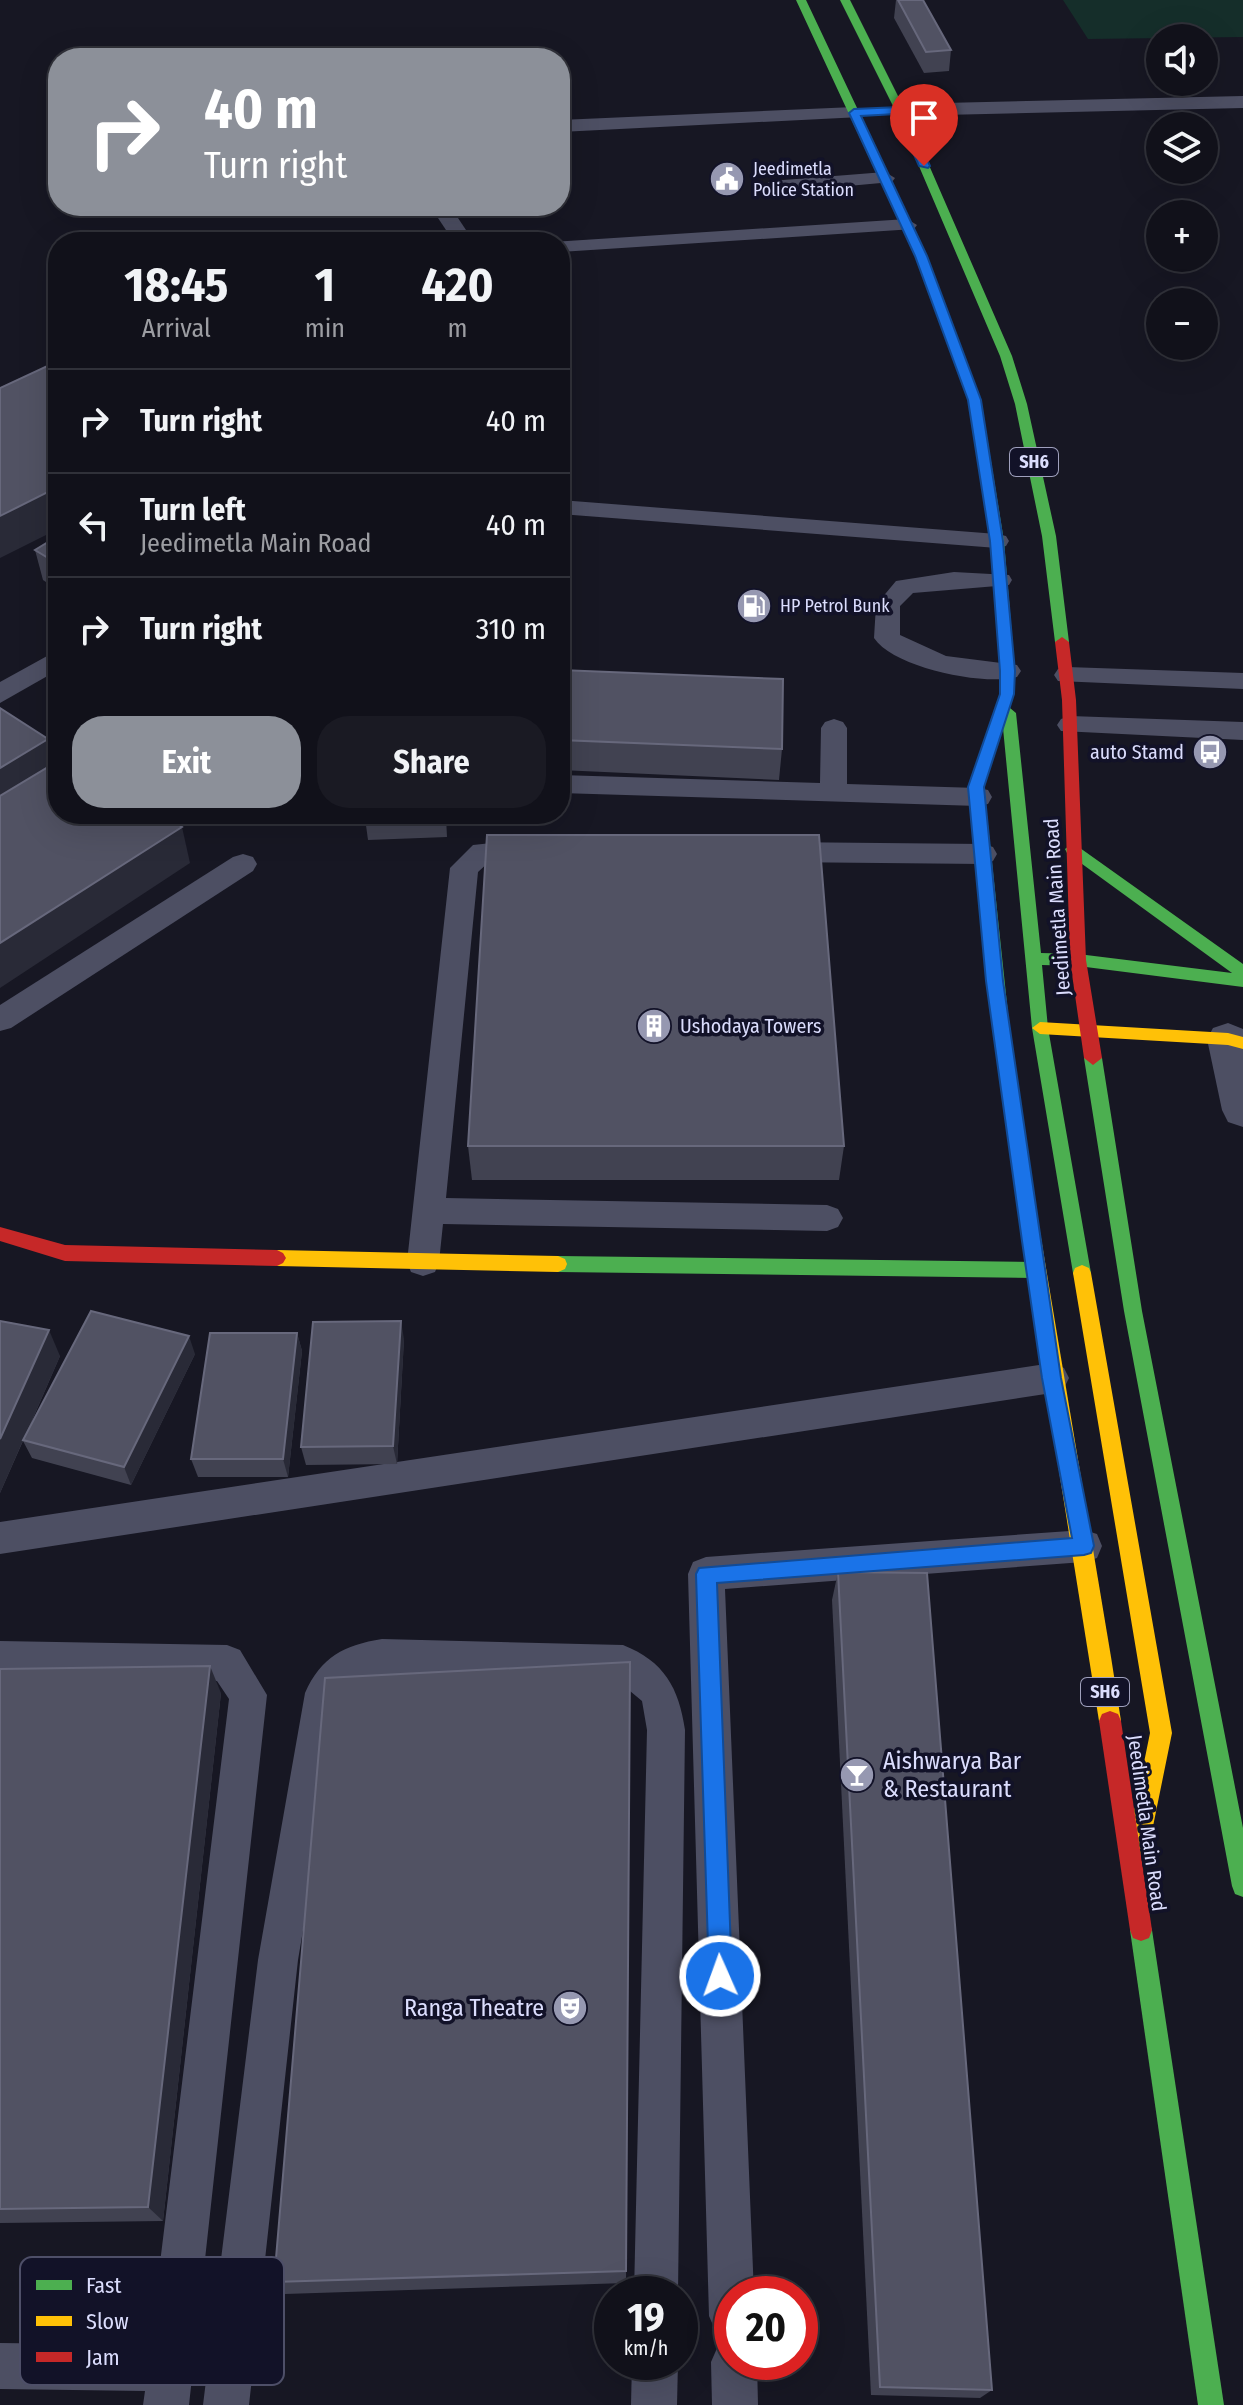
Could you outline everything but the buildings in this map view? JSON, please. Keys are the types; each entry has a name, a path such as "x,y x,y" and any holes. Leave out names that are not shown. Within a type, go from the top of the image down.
{"main road":[{"name":"Jeedimetla Main Road","path":"801,0 877,111 1006,356 1021,404 1049,536 1067,675 1078,960 1133,1311 1243,1886"},
{"name":"Jeedimetla Main Road","path":"845,0 877,111 885,178 907,225 975,400 997,541 1007,682 976,787 995,981 1052,1378 1084,1546 1211,2405"},
{"path":"1007,682 1040,1028 1161,1733 1132,1876"},
{"path":"1073,849 1243,973"},
{"path":"1032,959 1078,960 1243,981"},
{"path":"1040,1028 1235,1041"},
{"path":"0,1234 65,1253 423,1262 1036,1270"}],"street":[{"path":"1235,1041 1243,1110"}],"lane":[{"path":"570,126 877,111 1243,102"},
{"path":"771,187 885,178"},
{"path":"570,245 907,225"},
{"path":"570,508 997,541"},
{"path":"1000,580 954,580 905,586 888,605 887,638 914,656 1007,682"},
{"path":"0,694 48,664"},
{"path":"1067,675 1243,681"},
{"path":"1070,725 1243,731"},
{"path":"833,791 834,728"},
{"path":"570,784 978,797"},
{"path":"423,1262 464,868 483,852 559,849"},
{"path":"743,851 983,854"},
{"path":"0,1020 243,864"},
{"path":"428,1211 827,1218"},
{"path":"579,1264 581,1215"},
{"path":"0,1538 1052,1378"},
{"path":"731,2276 706,1574 1084,1546"},
{"path":"244,2257 281,1944 324,1693 337,1670 352,1661 382,1657 623,1663 644,1674 662,1697 666,1730 656,2276"},
{"path":"0,1659 227,1663 248,1695 183,2257"},
{"path":"0,2366 20,2368"},
{"path":"654,2405 655,2380"},
{"path":"734,2380 735,2405"},
{"path":"226,2405 228,2385"}],"green space":[{"path":"1063,0 1243,0 1243,37 1218,37 1218,24 1146,24 1146,38 1088,39"}],"traffic: fast":[{"path":"801,0 921,256 975,400 997,541 1008,671 1007,694 976,787 1000,1013"},
{"path":"845,0 900,110 1006,356 1021,404 1049,536 1062,642"},
{"path":"1009,713 1040,1028 1082,1273"},
{"path":"1073,849 1243,973"},
{"path":"1032,959 1078,960 1243,981"},
{"path":"1093,1058 1133,1311 1243,1886"},
{"path":"558,1264 1036,1270"},
{"path":"1141,1930 1211,2405"}],"traffic: slow":[{"path":"1040,1028 1228,1039 1243,1043"},
{"path":"1028,1214 1110,1721"},
{"path":"277,1258 558,1264"},
{"path":"1082,1273 1161,1733 1138,1846"}],"traffic: jam":[{"path":"1062,642 1069,700 1078,960 1093,1058"},
{"path":"1000,1013 1028,1214"},
{"path":"0,1234 65,1253 277,1258"},
{"path":"1110,1721 1141,1930"}],"place":[{"name":"Jeedimetla Police Station","path":"727,179"},
{"name":"HP Petrol Bunk","path":"754,606"},
{"name":"auto Stamd","path":"1210,752"},
{"name":"Ushodaya Towers","path":"654,1026"},
{"name":"Aishwarya Bar & Restaurant","path":"857,1775"},
{"name":"Ranga Theatre","path":"570,2008"}],"route":[{"path":"720,1976 706,1574 1084,1546 1052,1378 1031,1241 995,981 976,787 1007,694 1008,671 997,541 975,400 921,256 854,113 900,110 924,166"}]}
